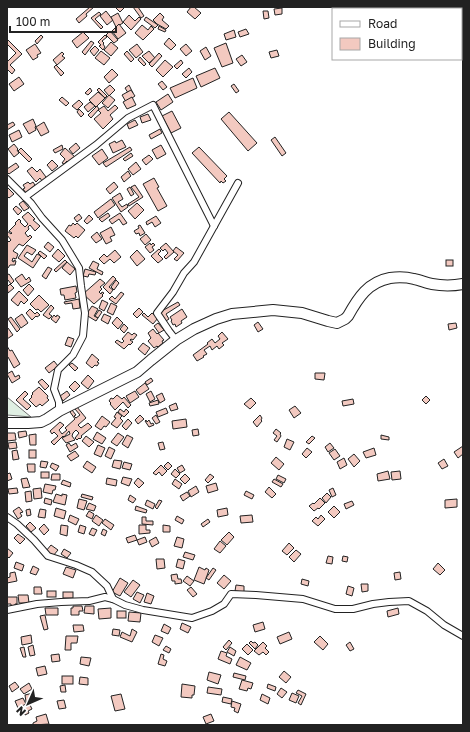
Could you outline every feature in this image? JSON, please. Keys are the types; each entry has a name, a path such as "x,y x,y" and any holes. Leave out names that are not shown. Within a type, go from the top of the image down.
{"main road":[{"path":"7,423 41,422 59,411 137,372 176,340 194,329 221,317 232,314 273,310 302,313 337,323 345,319 361,296 371,285 383,280 398,277 414,278 432,284 449,286 463,284"}],"street":[{"path":"25,197 96,146 128,118 153,105 214,226"},
{"path":"7,179 31,203 42,218 62,240 79,268 85,313 83,336 73,355 58,370 54,388 59,402 59,411"},
{"path":"176,340 157,313 173,292 184,273 194,262 238,183"},
{"path":"7,517 34,540 48,556 92,572 107,586 113,599"},
{"path":"7,610 37,604 89,602 105,598 113,599 125,605 143,610 192,618 212,611 224,604 231,594 303,599 335,609 353,609 373,604 409,601 427,611 444,625 463,636"}],"green space":[{"path":"7,397 31,417 7,415"}],"building":[{"path":"90,7 94,7 79,23 76,19"},
{"path":"115,7 125,7 120,12"},
{"path":"133,7 138,7 144,16 141,18"},
{"path":"191,7 194,7 201,13 195,19 187,12"},
{"path":"282,8 282,14 275,15 274,9"},
{"path":"106,11 113,20 107,25 100,16"},
{"path":"263,11 268,11 269,18 264,19"},
{"path":"99,12 101,14 95,19 103,27 101,29 91,18"},
{"path":"118,13 123,23 116,27 111,17"},
{"path":"160,13 164,17 162,20 169,26 166,29 153,20"},
{"path":"129,15 135,21 139,17 141,19 131,30 123,22"},
{"path":"146,17 158,25 155,28 144,20"},
{"path":"119,24 126,33 118,39 112,31"},
{"path":"142,25 148,30 151,26 154,29 143,40 135,33"},
{"path":"159,26 166,30 165,32 158,29"},
{"path":"246,29 249,34 240,37 238,32"},
{"path":"234,30 236,37 226,40 224,34"},
{"path":"110,31 118,40 114,43 106,35"},
{"path":"83,32 89,38 77,48 72,41"},
{"path":"41,35 43,37 37,44 35,41"},
{"path":"105,35 107,37 102,41 105,47 103,50 99,46 101,45 98,42"},
{"path":"169,38 176,45 171,50 164,44"},
{"path":"7,39 22,54 10,65 15,70 12,74 7,69 7,62 16,53 7,44"},
{"path":"91,41 94,43 85,55 82,52"},
{"path":"111,42 118,48 111,56 104,50"},
{"path":"226,43 233,63 222,67 214,48"},
{"path":"35,44 41,53 33,60 26,50"},
{"path":"137,44 143,52 136,58 129,50"},
{"path":"186,44 192,51 186,56 180,49"},
{"path":"95,46 99,50 94,56 90,51"},
{"path":"206,47 211,56 205,60 200,51"},
{"path":"277,50 279,56 271,58 269,52"},
{"path":"101,51 110,58 104,65 95,58"},
{"path":"127,51 134,59 131,62 124,54"},
{"path":"149,51 155,58 149,63 142,56"},
{"path":"62,52 64,54 62,56 65,58 57,65 53,60"},
{"path":"159,53 162,56 152,67 149,64"},
{"path":"242,55 247,62 241,66 236,59"},
{"path":"140,57 146,64 144,66 138,60"},
{"path":"165,60 173,67 163,77 156,70"},
{"path":"181,60 183,63 177,69 174,66"},
{"path":"56,65 64,73 61,76 54,67"},
{"path":"189,68 192,72 186,78 182,74"},
{"path":"215,68 220,78 201,87 196,76"},
{"path":"112,69 118,75 109,83 104,77"},
{"path":"19,77 24,84 14,91 9,84"},
{"path":"193,78 197,88 175,98 170,88"},
{"path":"162,81 167,87 163,90 158,84"},
{"path":"234,84 239,91 236,93 231,86"},
{"path":"110,85 115,90 109,96 104,90"},
{"path":"129,85 133,93 130,96 125,88"},
{"path":"90,88 92,91 88,95 85,93"},
{"path":"99,88 107,96 105,98 97,90"},
{"path":"131,90 135,96 126,102 122,95"},
{"path":"98,92 105,98 96,107 89,100"},
{"path":"168,94 173,102 161,110 156,102"},
{"path":"109,95 115,100 108,108 102,103"},
{"path":"62,97 69,103 66,106 59,100"},
{"path":"132,97 136,105 127,109 123,102"},
{"path":"79,100 83,104 77,110 72,106"},
{"path":"90,102 95,106 88,112 84,107"},
{"path":"115,105 118,108 110,115 113,119 103,129 94,119 101,113 98,110 104,106 108,111"},
{"path":"97,106 99,109 91,118 88,115"},
{"path":"79,109 84,114 81,117 77,112"},
{"path":"172,111 181,128 171,133 162,116"},
{"path":"229,112 257,143 248,151 221,119"},
{"path":"148,114 151,120 142,123 140,117"},
{"path":"33,119 36,130 29,134 23,124"},
{"path":"135,120 138,125 129,129 127,124"},
{"path":"13,122 15,125 7,130 7,125"},
{"path":"44,122 49,132 41,136 36,127"},
{"path":"160,129 162,133 151,139 149,135"},
{"path":"19,130 22,137 12,142 9,135"},
{"path":"275,137 286,153 282,156 271,140"},
{"path":"122,140 126,147 113,153 109,144"},
{"path":"76,143 80,148 73,154 69,149"},
{"path":"14,144 19,153 14,157 8,149"},
{"path":"62,145 63,149 55,153 53,150"},
{"path":"161,145 166,154 157,159 152,150"},
{"path":"130,147 132,150 106,167 103,163"},
{"path":"199,147 227,176 224,179 226,181 223,183 221,181 220,183 192,153"},
{"path":"21,148 32,159 29,162 18,151"},
{"path":"65,148 75,157 69,163 67,161 64,164 62,163 65,159 60,154"},
{"path":"102,149 108,158 99,165 92,156"},
{"path":"131,153 133,156 125,161 123,159"},
{"path":"149,155 153,159 146,165 142,160"},
{"path":"52,160 58,166 52,171 47,165"},
{"path":"136,162 141,169 133,175 128,169"},
{"path":"16,163 19,167 9,174 7,169"},
{"path":"32,167 37,172 40,169 46,177 42,181 40,178 36,182 27,171"},
{"path":"128,171 131,176 124,182 121,177"},
{"path":"154,178 159,187 157,188 167,206 158,211 143,184"},
{"path":"28,182 30,184 33,182 35,185 26,193 23,189 25,188 23,185"},
{"path":"114,182 118,187 110,194 106,189"},
{"path":"135,185 143,197 129,206 128,204 139,197 131,187"},
{"path":"130,187 134,194 131,196 127,189"},
{"path":"8,188 14,194 9,198 7,196"},
{"path":"120,193 123,199 118,202 122,207 127,204 128,207 121,212 112,198"},
{"path":"111,199 115,205 98,218 94,212"},
{"path":"23,201 29,208 24,211 19,204"},
{"path":"137,203 144,210 135,219 128,211"},
{"path":"16,206 22,211 18,215 13,209"},
{"path":"28,212 35,219 33,220 40,226 35,231 30,225 28,227 29,229 25,233 28,237 30,235 32,237 23,246 19,244 13,251 18,254 16,259 13,258 12,261 16,261 15,265 10,265 8,268 7,240 9,242 11,240 7,235 7,231 11,234 12,233 9,231 19,219 25,227 28,224 22,217"},
{"path":"108,213 110,216 102,222 99,219"},
{"path":"120,213 127,223 123,225 119,219 112,224 109,220"},
{"path":"79,214 82,218 77,222 74,218"},
{"path":"89,215 93,219 87,224 84,221"},
{"path":"156,216 161,223 155,227 152,222 147,225 146,222"},
{"path":"73,223 75,225 77,223 85,230 78,238 76,236 74,238 65,231 69,225 71,226"},
{"path":"140,225 145,233 140,236 139,233 136,234 134,231 139,228 138,226"},
{"path":"111,227 115,235 110,237 112,241 106,244 100,233"},
{"path":"97,232 102,239 96,243 91,237"},
{"path":"146,234 151,240 145,245 140,239"},
{"path":"48,242 54,247 50,252 44,247"},
{"path":"150,243 151,245 153,243 155,245 152,247 154,250 150,253 145,247"},
{"path":"166,243 174,252 166,259 164,257 168,253 165,249 163,251 160,248"},
{"path":"27,245 36,250 32,255 27,252 24,256 32,262 37,254 41,256 33,268 18,258"},
{"path":"176,247 184,253 177,261 174,259 178,255 173,251"},
{"path":"58,249 65,256 59,262 52,256"},
{"path":"159,249 161,251 158,254 163,259 158,263 151,256"},
{"path":"115,250 121,257 114,263 110,259 104,264 99,259 104,254 107,257"},
{"path":"137,250 145,259 137,266 130,257"},
{"path":"40,251 47,256 44,259 38,253"},
{"path":"65,260 67,262 56,272 54,270"},
{"path":"446,260 453,260 453,266 446,266"},
{"path":"93,261 99,264 97,269 103,272 102,275 89,268"},
{"path":"67,262 75,269 70,275 62,268"},
{"path":"48,267 52,269 46,279 42,276"},
{"path":"85,269 96,272 95,275 89,274 88,277 83,276"},
{"path":"9,274 14,281 11,284 8,280 7,281 7,275"},
{"path":"22,274 26,280 29,277 31,281 21,287 15,279"},
{"path":"113,276 116,279 109,287 113,290 110,294 103,287"},
{"path":"100,279 105,283 100,287 102,289 99,292 101,294 102,292 104,293 102,295 103,296 94,304 83,294"},
{"path":"116,280 119,283 114,290 111,287"},
{"path":"10,284 14,288 8,293 7,287"},
{"path":"29,284 34,289 28,296 23,290"},
{"path":"76,286 76,298 65,300 64,295 61,295 60,289"},
{"path":"19,291 28,300 24,304 21,301 18,306 11,300"},
{"path":"121,292 124,294 116,304 109,299 112,296 115,299"},
{"path":"39,295 49,305 41,312 38,309 36,310 30,304"},
{"path":"79,299 80,308 73,309 72,303 65,304 64,302"},
{"path":"102,300 108,303 104,311 99,308"},
{"path":"178,302 180,305 166,314 169,319 166,321 160,312"},
{"path":"111,303 117,306 113,315 107,312"},
{"path":"51,305 54,308 49,314 52,316 49,319 43,315"},
{"path":"92,306 98,309 94,316 98,318 96,321 86,315"},
{"path":"139,308 143,312 137,318 133,314"},
{"path":"30,309 35,314 37,312 40,315 37,317 36,316 32,320 26,313"},
{"path":"182,309 187,317 176,327 175,324 173,325 170,317"},
{"path":"99,310 102,312 98,318 95,316"},
{"path":"144,313 148,317 152,313 158,318 153,324 142,315"},
{"path":"22,314 28,323 21,328 15,319"},
{"path":"104,314 111,317 108,324 101,320"},
{"path":"54,315 56,317 57,315 60,317 56,323 51,319"},
{"path":"11,317 20,329 17,332 8,319"},
{"path":"117,317 123,323 118,329 112,323"},
{"path":"258,322 263,329 258,332 254,325"},
{"path":"158,323 164,330 159,333 154,326"},
{"path":"456,323 457,328 449,330 448,324"},
{"path":"124,324 128,328 124,333 120,329"},
{"path":"8,328 13,335 7,339 7,329"},
{"path":"153,329 164,340 158,347 157,346 154,348 148,341 151,338 148,333"},
{"path":"128,332 132,335 134,333 137,335 133,340 130,340 133,342 124,349 115,342 117,340 122,343 124,341 122,339"},
{"path":"222,332 228,339 222,343 224,345 219,349 217,346 212,350 210,346 204,350 207,354 197,361 193,355 208,344 207,343 212,339 215,343 220,339 218,336"},
{"path":"68,337 74,339 71,347 65,345"},
{"path":"143,343 150,348 145,355 138,349"},
{"path":"7,346 10,351 12,350 20,364 14,368 7,357"},
{"path":"92,354 99,360 97,362 99,363 97,366 95,365 92,368 86,363"},
{"path":"54,361 58,366 49,373 45,368"},
{"path":"72,363 78,368 75,371 69,365"},
{"path":"12,371 15,377 19,375 20,378 12,383 7,374"},
{"path":"315,373 325,373 324,380 315,379"},
{"path":"88,375 94,381 88,389 81,383"},
{"path":"151,378 153,381 147,385 145,382"},
{"path":"42,379 49,386 45,390 38,382"},
{"path":"75,381 80,386 74,392 69,387"},
{"path":"145,383 149,389 140,395 136,390"},
{"path":"39,387 48,396 47,398 49,400 42,406 40,404 36,407 29,400 32,397 32,393"},
{"path":"25,391 28,394 23,399 31,406 27,410 16,400"},
{"path":"67,391 70,395 63,401 60,396"},
{"path":"135,391 139,397 130,403 126,396"},
{"path":"151,391 155,399 150,402 146,394"},
{"path":"162,393 165,400 160,403 156,396"},
{"path":"117,395 122,399 124,397 131,405 128,408 123,402 115,410 109,401"},
{"path":"426,396 430,400 426,404 422,400"},
{"path":"251,398 256,403 250,409 244,404"},
{"path":"353,399 354,404 343,406 342,401"},
{"path":"158,400 159,404 150,406 149,403"},
{"path":"176,403 178,409 171,411 169,406"},
{"path":"295,406 301,413 294,418 289,410"},
{"path":"77,407 86,418 78,425 81,428 88,423 92,427 81,436 82,437 80,439 79,438 77,440 75,438 79,433 76,430 72,436 75,440 66,443 62,438 64,437 63,436 54,445 51,442 58,436 54,432 52,434 50,431 60,422 64,425 59,430 62,434 67,430 65,428 75,419 70,412 72,410 76,415 74,416 76,418 80,415 75,409","holes":["69,431 70,434 64,437"]},
{"path":"166,408 168,413 158,417 156,412"},
{"path":"120,409 124,412 126,409 129,412 124,417 118,412"},
{"path":"117,412 122,416 120,418 123,421 117,428 111,424 116,418 114,417"},
{"path":"140,415 144,419 138,424 135,420"},
{"path":"156,415 160,422 156,424 152,418"},
{"path":"260,415 262,421 257,427 253,422"},
{"path":"102,416 110,422 101,430 95,426"},
{"path":"128,419 132,423 126,430 122,426"},
{"path":"186,419 187,427 173,429 172,421"},
{"path":"146,420 147,422 149,420 151,424 153,423 154,425 149,427 145,421"},
{"path":"198,429 199,435 193,436 192,430"},
{"path":"276,429 281,433 281,436 277,442 274,440 277,436 273,433"},
{"path":"26,431 27,436 19,438 18,432"},
{"path":"97,432 106,438 102,444 93,439"},
{"path":"7,433 15,433 16,440 7,441"},
{"path":"118,433 124,437 117,446 111,442"},
{"path":"36,434 36,445 30,445 29,435"},
{"path":"127,435 133,438 128,448 122,444"},
{"path":"381,435 389,437 389,440 381,439"},
{"path":"86,436 94,442 89,447 82,441"},
{"path":"312,436 315,438 309,444 306,442"},
{"path":"287,439 294,442 290,450 284,447"},
{"path":"16,442 17,448 9,449 8,443"},
{"path":"163,442 165,449 160,450 158,443"},
{"path":"69,443 71,446 76,443 78,447 70,452 66,445"},
{"path":"330,443 334,448 328,452 325,447"},
{"path":"98,445 105,448 101,457 94,454"},
{"path":"463,446 463,454 458,458 454,452"},
{"path":"109,447 115,450 111,459 105,456"},
{"path":"307,448 312,452 306,458 302,454"},
{"path":"374,448 376,455 366,458 363,452"},
{"path":"335,449 340,456 334,460 329,453"},
{"path":"17,450 19,459 13,460 12,451"},
{"path":"29,450 36,450 36,458 29,458"},
{"path":"75,451 79,456 71,461 67,456"},
{"path":"354,454 360,461 354,467 348,459"},
{"path":"276,457 284,464 279,470 271,463"},
{"path":"344,458 347,465 340,469 337,462"},
{"path":"444,459 448,466 442,469 438,463"},
{"path":"114,460 122,461 120,469 112,467"},
{"path":"41,461 48,462 46,468 40,467"},
{"path":"87,461 96,467 92,473 83,467"},
{"path":"124,462 132,464 130,470 122,468"},
{"path":"168,462 172,466 168,470 164,466"},
{"path":"52,463 59,466 56,471 50,467"},
{"path":"27,464 35,464 35,472 28,472"},
{"path":"161,465 167,471 162,476 159,472 156,475 153,473"},
{"path":"182,465 185,470 180,473 177,468"},
{"path":"175,469 180,474 176,478 171,474"},
{"path":"388,471 390,479 378,481 377,474"},
{"path":"400,471 401,479 392,480 391,472"},
{"path":"41,472 49,472 49,478 41,478"},
{"path":"10,473 12,479 7,481 7,474"},
{"path":"52,474 60,474 60,480 51,480"},
{"path":"185,474 190,479 185,484 180,479"},
{"path":"210,474 214,477 208,483 205,480"},
{"path":"278,475 286,479 284,483 276,479"},
{"path":"123,477 132,479 129,486 121,483"},
{"path":"27,478 30,487 23,488 21,479"},
{"path":"107,478 117,480 116,486 106,484"},
{"path":"138,478 144,483 139,488 134,483"},
{"path":"175,479 182,484 179,489 172,484"},
{"path":"274,479 283,484 281,487 272,482"},
{"path":"63,480 71,483 70,487 61,484"},
{"path":"216,483 218,490 208,493 206,486"},
{"path":"45,484 56,486 52,494 43,492"},
{"path":"196,486 199,492 191,497 188,491"},
{"path":"269,487 276,494 272,498 265,492"},
{"path":"17,488 18,493 9,494 8,489"},
{"path":"41,488 42,498 34,499 33,489"},
{"path":"333,488 336,495 332,497 329,490"},
{"path":"31,491 32,501 26,502 25,492"},
{"path":"246,491 254,495 252,499 244,495"},
{"path":"187,492 190,496 183,501 180,496"},
{"path":"327,493 331,497 326,503 322,498"},
{"path":"56,494 62,496 62,494 67,495 65,505 53,502"},
{"path":"82,494 93,497 92,500 81,497"},
{"path":"130,495 136,499 133,503 128,500"},
{"path":"45,498 52,500 51,505 44,503"},
{"path":"320,498 325,503 319,509 318,508 314,511 309,506 313,503 314,504"},
{"path":"79,499 87,501 84,510 77,508"},
{"path":"457,499 457,507 445,508 445,500"},
{"path":"147,500 155,504 153,509 145,505"},
{"path":"159,500 162,501 157,509 155,507"},
{"path":"352,501 354,505 346,509 344,504"},
{"path":"89,503 96,506 94,511 86,509"},
{"path":"136,506 147,510 146,513 135,510"},
{"path":"334,506 340,512 334,518 328,512"},
{"path":"19,507 23,512 20,513 22,516 18,519 13,511"},
{"path":"56,508 66,511 64,519 54,516"},
{"path":"227,508 228,515 218,517 217,510"},
{"path":"30,509 31,515 27,516 26,510"},
{"path":"40,509 46,510 45,518 38,517"},
{"path":"89,511 94,514 92,519 86,516"},
{"path":"70,515 79,519 76,525 68,521"},
{"path":"96,515 103,520 99,526 92,521"},
{"path":"252,515 253,522 241,523 240,516"},
{"path":"321,515 325,519 318,526 312,521 316,517 318,519"},
{"path":"177,516 184,520 182,524 175,520"},
{"path":"142,517 146,517 146,521 153,521 153,525 142,524"},
{"path":"105,519 114,525 111,530 102,523"},
{"path":"208,519 210,522 203,527 201,524"},
{"path":"30,522 36,528 31,532 26,526"},
{"path":"44,524 49,530 44,535 39,529"},
{"path":"61,525 68,526 67,536 60,534"},
{"path":"80,525 86,527 84,534 78,532"},
{"path":"139,525 146,525 146,530 150,530 150,533 139,534"},
{"path":"163,525 170,526 170,532 163,532"},
{"path":"92,528 97,530 94,536 89,534"},
{"path":"103,529 107,531 105,536 101,534"},
{"path":"229,532 234,537 227,545 221,540"},
{"path":"18,534 25,539 20,544 14,538"},
{"path":"135,535 137,540 128,543 126,538"},
{"path":"145,537 147,542 139,545 137,540"},
{"path":"156,537 159,543 152,547 149,541"},
{"path":"177,537 184,539 182,548 174,546"},
{"path":"220,541 226,546 220,553 214,549"},
{"path":"289,543 294,548 287,555 282,551"},
{"path":"51,545 58,550 53,556 46,551"},
{"path":"7,548 13,553 9,558 7,556"},
{"path":"64,549 71,553 67,558 61,554"},
{"path":"296,550 301,554 294,562 289,557"},
{"path":"185,552 195,555 193,560 183,557"},
{"path":"328,556 333,557 332,564 326,563"},
{"path":"343,556 348,557 347,562 342,561"},
{"path":"156,559 164,559 165,568 157,569"},
{"path":"178,559 185,561 183,569 176,567"},
{"path":"16,562 24,565 22,571 14,568"},
{"path":"438,563 445,570 440,575 433,569"},
{"path":"33,566 39,569 36,575 30,573"},
{"path":"66,567 76,570 73,578 63,574"},
{"path":"199,567 209,570 204,584 194,580"},
{"path":"213,568 216,570 209,580 206,578"},
{"path":"15,572 17,581 7,583 7,578 10,577 10,573"},
{"path":"400,572 401,579 395,580 394,573"},
{"path":"177,574 178,579 181,579 182,583 175,584 175,581 172,581 171,575"},
{"path":"224,575 231,581 224,589 217,583"},
{"path":"187,576 194,581 190,586 183,581"},
{"path":"120,578 128,583 120,596 112,592"},
{"path":"302,579 309,581 308,586 301,584"},
{"path":"133,580 140,585 131,597 124,592"},
{"path":"361,584 368,584 368,591 362,592"},
{"path":"236,585 244,586 244,592 235,591"},
{"path":"348,586 354,588 352,596 346,594"},
{"path":"34,587 41,587 42,594 34,594"},
{"path":"191,587 197,594 193,597 187,590"},
{"path":"47,591 56,591 56,597 47,597"},
{"path":"63,592 73,592 73,598 63,598"},
{"path":"137,592 144,595 140,603 133,599"},
{"path":"147,593 154,596 151,604 144,602"},
{"path":"18,595 28,595 29,603 19,603"},
{"path":"7,597 17,597 17,604 15,604 15,606 11,606 11,604 7,604"},
{"path":"73,606 82,606 83,611 79,611 79,615 71,615 71,608 73,608"},
{"path":"85,606 94,606 94,614 84,613"},
{"path":"45,608 58,608 58,615 46,615"},
{"path":"111,608 111,618 99,619 98,609"},
{"path":"398,608 399,614 388,617 387,611"},
{"path":"117,611 126,611 126,618 117,618"},
{"path":"129,612 141,613 140,622 128,621"},
{"path":"45,615 48,629 44,630 40,616"},
{"path":"263,622 265,629 255,632 253,625"},
{"path":"182,623 191,627 188,633 180,629"},
{"path":"164,624 171,628 168,634 161,631"},
{"path":"73,625 83,625 84,631 74,632"},
{"path":"113,629 120,630 119,636 112,635"},
{"path":"132,629 137,632 132,642 120,637 122,632 130,636"},
{"path":"289,632 292,639 280,644 277,637"},
{"path":"31,635 32,643 22,645 21,637"},
{"path":"155,635 163,638 159,646 152,642"},
{"path":"66,636 78,636 77,643 71,643 71,650 65,650"},
{"path":"320,636 328,644 323,650 314,642"},
{"path":"229,640 232,643 226,650 223,647"},
{"path":"251,641 258,645 255,649 249,643"},
{"path":"263,642 267,646 265,648 269,652 266,655 263,652 259,655 254,651"},
{"path":"350,642 354,649 350,651 346,645"},
{"path":"247,644 253,650 248,655 242,649"},
{"path":"33,645 35,655 30,656 28,647"},
{"path":"166,646 171,649 169,653 163,650"},
{"path":"24,647 26,657 23,657 20,648"},
{"path":"230,647 236,651 234,656 227,652"},
{"path":"221,651 227,653 226,656 232,659 230,664 218,659"},
{"path":"59,654 60,661 52,662 51,655"},
{"path":"161,654 164,655 163,659 167,661 165,666 158,664"},
{"path":"81,657 91,658 89,666 80,664"},
{"path":"240,657 251,663 247,670 236,665"},
{"path":"45,666 47,674 38,676 36,668"},
{"path":"284,671 291,677 286,683 279,677"},
{"path":"209,672 221,675 218,684 207,680"},
{"path":"234,673 246,676 245,680 233,677"},
{"path":"62,676 73,676 73,684 62,684"},
{"path":"80,677 88,678 88,685 79,684"},
{"path":"242,680 253,683 251,689 248,688 247,691 239,689"},
{"path":"15,682 19,687 12,692 9,686"},
{"path":"29,683 32,689 24,694 20,689"},
{"path":"182,684 195,686 194,695 192,695 192,698 181,697"},
{"path":"268,684 276,687 275,691 267,688"},
{"path":"65,685 66,692 61,692 60,686"},
{"path":"208,687 222,689 221,695 207,693"},
{"path":"281,688 287,692 282,698 277,694"},
{"path":"298,690 306,694 301,705 298,703 302,696 296,693"},
{"path":"33,693 35,700 26,702 25,695"},
{"path":"292,693 299,696 296,703 289,700"},
{"path":"121,694 125,709 115,711 111,696"},
{"path":"262,694 270,698 268,704 260,700"},
{"path":"223,697 232,699 231,704 222,702"},
{"path":"23,698 26,704 18,708 15,701"},
{"path":"64,700 66,708 59,709 57,701"},
{"path":"232,701 241,704 238,713 234,711 235,708 231,707"},
{"path":"30,705 32,709 25,715 22,708"},
{"path":"46,714 49,724 33,725 33,723 37,721 36,717"},
{"path":"211,714 214,721 206,724 203,717"}]}
